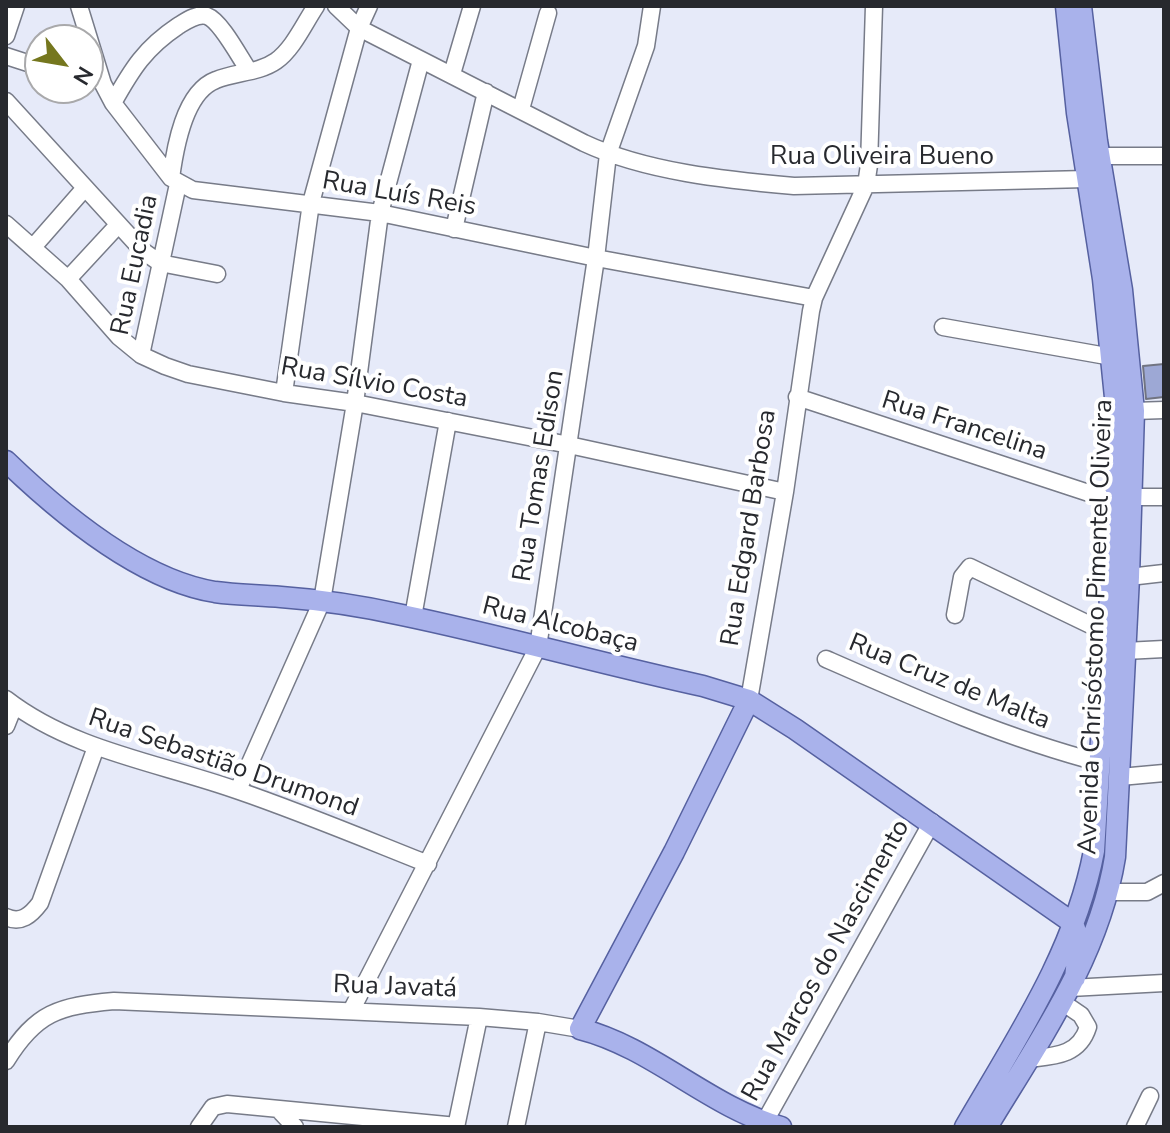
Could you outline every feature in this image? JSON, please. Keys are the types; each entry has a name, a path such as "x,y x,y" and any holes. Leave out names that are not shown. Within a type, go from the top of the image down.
{"main road":[{"name":"Avenida Chrisóstomo Pimentel Oliveira","path":"987,1127 1072,989 1109,892 1115,857 1129,577 1112,357 1077,113 1066,6"},
{"name":"Avenida Chrisóstomo Pimentel Oliveira","path":"965,1127 1034,1011 1086,889 1094,851 1107,633 1134,411 1122,290 1100,156 1081,6"},
{"name":"Rua Alcobaça","path":"6,461 55,507 85,530 175,580 215,592 322,601 413,617 703,686 749,700 932,822 1073,923"},
{"name":"Rua Edgard Barbosa","path":"580,1029 674,852 749,700"},
{"path":"1072,989 1079,940 1073,923"},
{"name":"Rua Javatá","path":"580,1029 614,1041 772,1125"}],"street":[{"path":"6,36 16,6"},
{"path":"80,10 98,6"},
{"name":"Rua Eucadia","path":"141,355 175,181 177,140 195,97 204,86 216,80 268,66 279,59 316,6"},
{"name":"Rua Oliveira Bueno","path":"336,6 359,28 608,154 658,167 755,182 825,187 1087,179"},
{"path":"284,393 311,203 359,28 369,6"},
{"path":"452,74 472,6"},
{"name":"Rua Tomas Edison","path":"351,1011 538,647 596,258 608,154 646,46 652,6"},
{"name":"Rua Edgard Barbosa","path":"749,700 814,298 866,185 874,6"},
{"path":"521,109 548,13"},
{"path":"113,103 144,53 159,39 198,15 208,16 217,23 249,71"},
{"path":"238,790 322,601 355,403 380,213 421,60"},
{"path":"104,92 175,181"},
{"path":"454,229 486,92"},
{"path":"6,101 143,251 160,263 217,274"},
{"path":"1100,156 1164,156"},
{"name":"Rua Luís Reis","path":"175,181 193,190 214,194 380,213 596,258 814,298"},
{"path":"34,246 84,189"},
{"name":"Rua Sílvio Costa","path":"6,224 68,279 119,337 141,355 188,374 448,421 785,492"},
{"path":"68,279 118,225"},
{"path":"943,327 1112,357"},
{"name":"Rua Francelina","path":"797,397 1124,499 1164,497"},
{"path":"1134,411 1164,410"},
{"path":"413,617 448,421"},
{"path":"955,615 962,577 970,567 1107,633"},
{"path":"1129,577 1164,573"},
{"path":"1125,651 1164,649"},
{"name":"Rua Cruz de Malta","path":"826,659 993,730 1043,748 1101,763"},
{"path":"6,726 10,702"},
{"name":"Rua Sebastião Drumond","path":"10,702 96,747 238,790 428,864"},
{"path":"6,917 14,920 26,918 40,903 96,747"},
{"path":"1120,777 1164,773"},
{"name":"Rua Marcos do Nascimento","path":"772,1125 932,822"},
{"path":"1109,892 1147,892 1164,883"},
{"path":"1072,989 1164,983"},
{"path":"1072,989 1088,1027"},
{"path":"1028,1059 1064,1055 1082,1041 1091,1011 1072,989"},
{"name":"Rua Javatá","path":"6,1061 26,1032 51,1012 79,1004 114,1001 479,1017 580,1029"},
{"path":"199,1127 207,1113 221,1104 456,1127 479,1017"},
{"path":"516,1127 538,1022"},
{"path":"1135,1127 1150,1096"},
{"path":"278,1109 295,1127"}],"building":[{"path":"1164,364 1164,397 1146,399 1143,366"}]}
